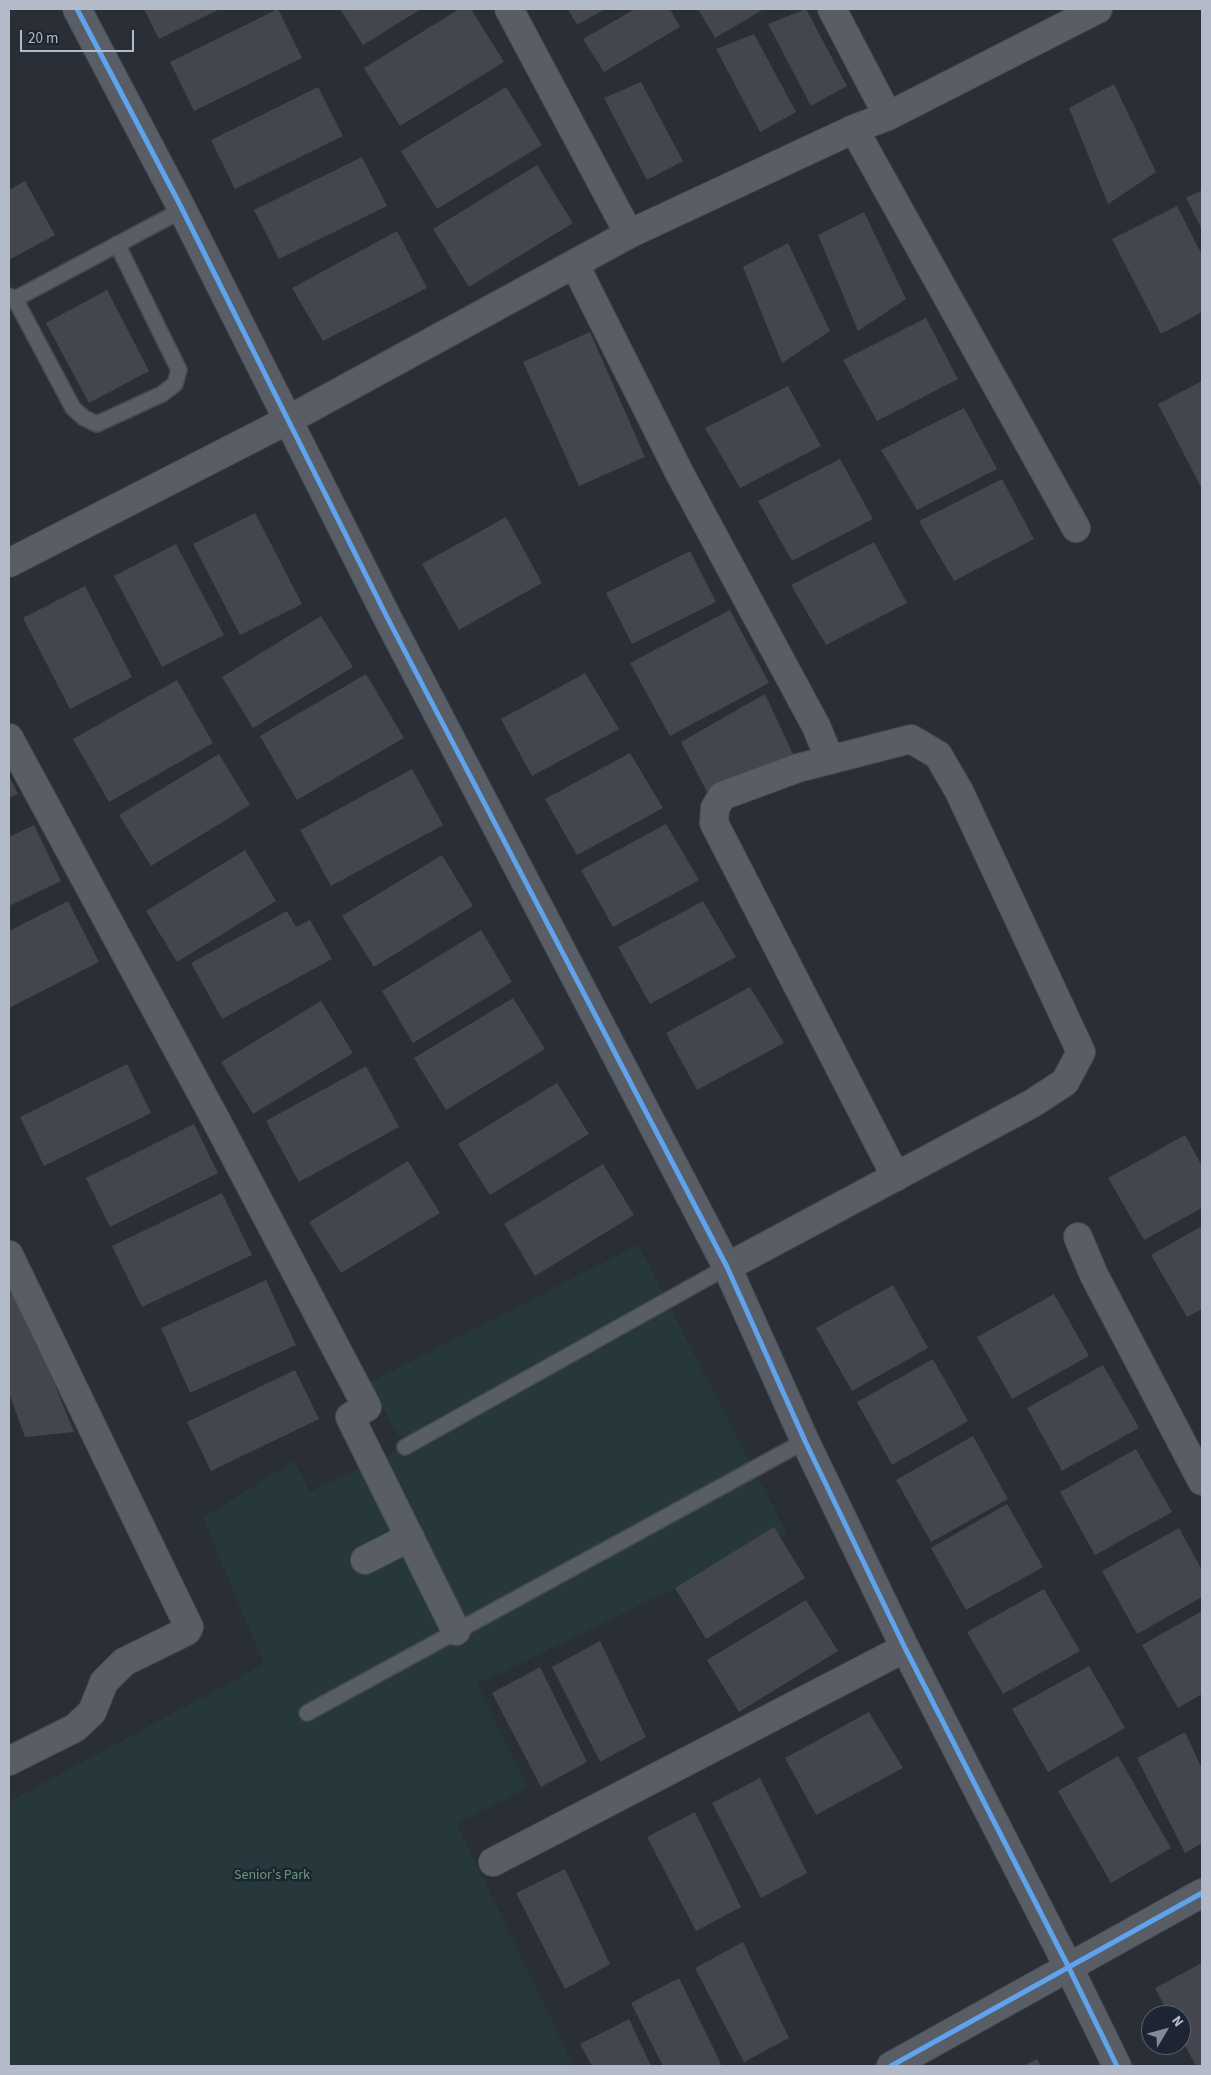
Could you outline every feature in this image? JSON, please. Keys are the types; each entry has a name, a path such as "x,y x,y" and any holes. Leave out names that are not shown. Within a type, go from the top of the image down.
{"street":[{"path":"77,9 182,210 388,619 727,1267 805,1441 905,1648 1068,1966 1117,2066"},
{"path":"509,9 629,234"},
{"path":"832,9 888,116"},
{"path":"9,563 288,420 629,234 854,129 888,116 1098,9"},
{"path":"854,129 1076,528"},
{"path":"575,265 680,474 816,726 830,760"},
{"path":"9,738 217,1122 367,1407 350,1416 456,1631"},
{"path":"727,1267 896,1177 1033,1103 1065,1082 1082,1052 960,791 938,755 911,739 798,768 722,796 714,808 714,823 896,1177"},
{"path":"1078,1237 1094,1275 1202,1481"},
{"path":"9,1255 188,1627 187,1630 124,1662 104,1682 92,1712 75,1728 9,1761"},
{"path":"365,1560 410,1537"},
{"path":"493,1862 905,1648"},
{"path":"891,2066 1202,1893"}],"lane":[{"path":"117,244 179,370 174,384 162,394 97,424 84,418 73,408 12,297 182,210"},
{"path":"405,1447 727,1267"},
{"path":"307,1713 805,1441"}],"green space":[{"name":"Senior's Park","path":"638,1245 787,1534 477,1684 528,1787 456,1823 574,2066 9,2066 9,1802 264,1664 203,1518 294,1461 310,1492 405,1447 369,1383"}],"building":[{"path":"144,9 220,9 159,39"},
{"path":"278,9 302,58 194,111 170,62"},
{"path":"340,9 421,9 363,45"},
{"path":"459,9 471,9 504,62 400,126 364,68"},
{"path":"568,9 605,9 577,25"},
{"path":"635,9 670,9 680,27 604,72 583,39"},
{"path":"698,9 764,9 715,38"},
{"path":"806,9 847,86 811,106 768,24"},
{"path":"754,34 796,112 760,132 716,49"},
{"path":"641,82 683,161 647,180 604,98"},
{"path":"1114,84 1156,172 1108,204 1069,108"},
{"path":"318,87 343,136 235,189 211,140"},
{"path":"506,87 542,145 437,209 401,151"},
{"path":"362,157 387,206 279,259 254,210"},
{"path":"537,165 573,223 469,287 433,229"},
{"path":"25,181 55,235 9,260 9,190"},
{"path":"1202,190 1202,230 1186,198"},
{"path":"1177,206 1202,255 1202,312 1161,334 1112,239"},
{"path":"864,212 906,299 858,331 818,235"},
{"path":"397,231 427,288 323,341 292,288"},
{"path":"788,243 830,331 782,363 743,267"},
{"path":"107,290 149,371 89,403 46,323"},
{"path":"926,318 958,379 877,421 843,360"},
{"path":"590,332 645,457 579,486 523,362"},
{"path":"1202,381 1202,489 1158,404"},
{"path":"788,386 821,446 740,488 705,428"},
{"path":"964,408 997,469 917,510 881,450"},
{"path":"840,459 873,519 792,561 758,501"},
{"path":"1002,479 1034,539 954,581 919,521"},
{"path":"255,513 302,604 240,635 193,544"},
{"path":"506,517 542,583 459,630 422,564"},
{"path":"874,542 907,603 826,645 791,585"},
{"path":"176,544 224,635 162,667 114,576"},
{"path":"690,551 716,602 632,644 606,593"},
{"path":"85,586 132,677 70,709 23,618"},
{"path":"730,610 769,683 670,736 630,663"},
{"path":"321,616 353,667 253,728 222,677"},
{"path":"585,673 619,729 532,776 501,719"},
{"path":"366,674 404,738 297,800 260,736"},
{"path":"177,680 213,743 109,802 73,739"},
{"path":"765,694 794,756 708,794 681,742"},
{"path":"630,753 663,808 577,855 545,799"},
{"path":"219,754 250,805 151,866 119,815"},
{"path":"412,769 443,825 331,886 300,830"},
{"path":"9,776 18,794 9,798"},
{"path":"666,824 699,880 613,927 581,870"},
{"path":"34,825 61,881 9,906 9,837"},
{"path":"245,850 276,901 177,962 146,911"},
{"path":"442,855 473,906 374,967 342,916"},
{"path":"68,901 99,962 9,1008 9,931"},
{"path":"703,901 736,957 650,1004 618,947"},
{"path":"287,911 296,927 310,920 332,959 222,1019 191,963"},
{"path":"481,930 512,982 413,1043 382,991"},
{"path":"750,987 784,1043 697,1090 666,1033"},
{"path":"513,998 545,1049 446,1110 414,1058"},
{"path":"321,1001 353,1053 253,1114 221,1062"},
{"path":"127,1064 151,1113 44,1166 20,1117"},
{"path":"366,1066 399,1127 299,1182 266,1121"},
{"path":"557,1083 589,1134 490,1195 458,1144"},
{"path":"194,1124 218,1173 110,1227 86,1178"},
{"path":"1185,1135 1202,1166 1202,1208 1144,1240 1108,1178"},
{"path":"408,1161 440,1213 341,1273 309,1222"},
{"path":"603,1164 634,1215 535,1276 504,1224"},
{"path":"222,1193 252,1255 142,1307 112,1246"},
{"path":"1202,1226 1202,1309 1187,1317 1151,1255"},
{"path":"9,1271 74,1432 25,1437 9,1393"},
{"path":"266,1280 296,1345 190,1393 161,1328"},
{"path":"893,1285 928,1348 852,1391 816,1328"},
{"path":"1054,1294 1089,1356 1012,1399 977,1337"},
{"path":"933,1359 968,1421 892,1465 857,1402"},
{"path":"1103,1365 1139,1428 1062,1471 1027,1408"},
{"path":"295,1370 319,1419 211,1471 187,1422"},
{"path":"973,1436 1008,1499 931,1542 896,1480"},
{"path":"1136,1449 1172,1512 1095,1555 1060,1492"},
{"path":"1007,1504 1043,1567 966,1610 931,1548"},
{"path":"774,1527 805,1578 706,1639 675,1588"},
{"path":"1179,1528 1202,1570 1202,1597 1137,1634 1102,1571"},
{"path":"1044,1589 1080,1651 1003,1694 967,1632"},
{"path":"806,1600 838,1651 739,1712 707,1660"},
{"path":"1202,1611 1202,1694 1178,1708 1142,1645"},
{"path":"600,1641 646,1737 600,1762 552,1667"},
{"path":"1089,1666 1125,1728 1048,1772 1012,1709"},
{"path":"540,1667 587,1762 541,1787 492,1693"},
{"path":"869,1712 903,1768 816,1815 785,1758"},
{"path":"1185,1732 1202,1769 1202,1843 1185,1853 1137,1758"},
{"path":"1118,1756 1171,1848 1111,1883 1058,1791"},
{"path":"760,1778 807,1873 761,1898 712,1803"},
{"path":"695,1812 741,1907 696,1931 647,1837"},
{"path":"565,1869 610,1964 565,1989 516,1893"},
{"path":"743,1942 789,2038 744,2062 695,1968"},
{"path":"1202,1963 1202,2066 1196,2066 1190,2055 1191,2005 1164,2005 1155,1988"},
{"path":"679,1978 722,2066 663,2066 631,2003"},
{"path":"629,2019 651,2066 592,2066 580,2044"},
{"path":"1037,2059 1041,2066 1023,2066"}],"cycle path":[{"path":"77,9 178,201 388,619 727,1267 805,1441 905,1648 1068,1966 1117,2066"},
{"path":"891,2066 1202,1893"}]}
